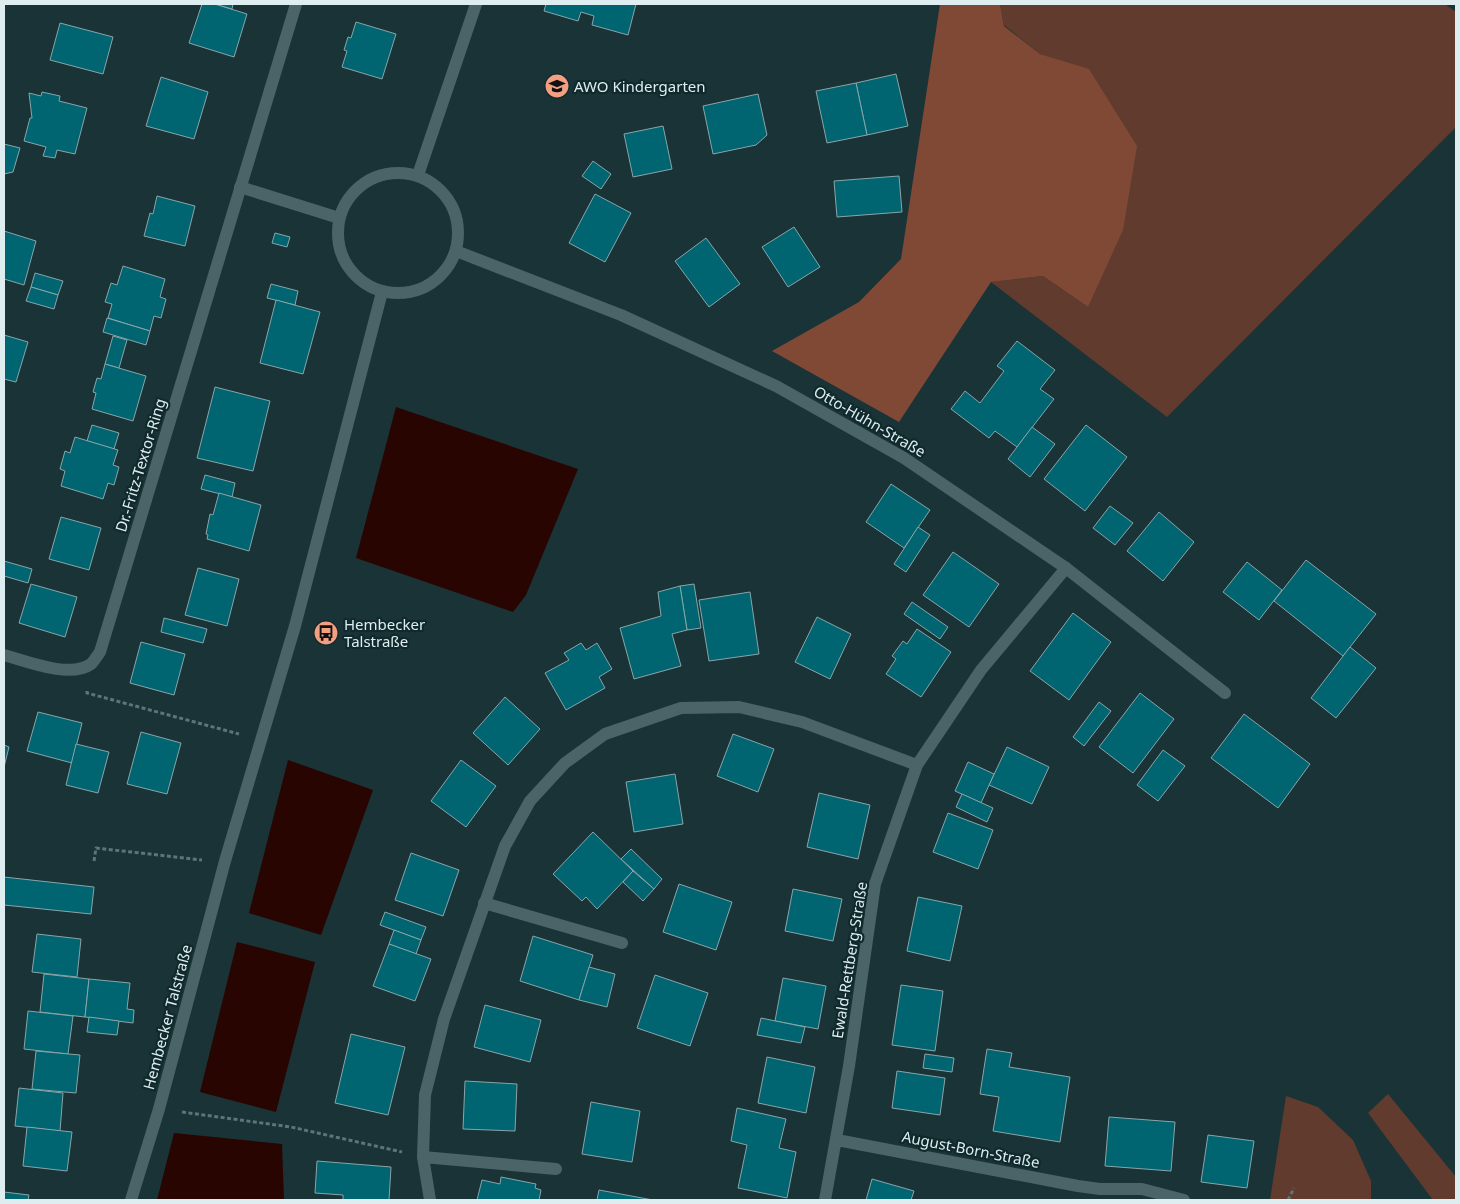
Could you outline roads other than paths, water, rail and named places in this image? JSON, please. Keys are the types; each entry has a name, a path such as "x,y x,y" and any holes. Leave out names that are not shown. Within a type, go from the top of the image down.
{"street":[{"name":"Dr.-Fritz-Textor-Ring","path":"4,655 55,669 66,670 82,668 92,663 100,652 296,4"},
{"path":"418,176 476,4"},
{"path":"398,172 418,176 436,186 450,201 457,220 458,241 453,261 440,277 423,289 403,294 382,292 363,283 348,268 339,249 337,228 339,218 347,200 361,185 378,176 398,172"},
{"path":"240,187 339,218"},
{"name":"Otto-Hühn-Straße","path":"456,251 621,315 776,386 904,458 1066,568 1225,693"},
{"name":"Hembecker Talstraße","path":"131,1200 159,1109 225,861 295,626 382,292"},
{"name":"Ewald-Rettberg-Straße","path":"825,1200 849,1066 875,884 917,765 981,670 1066,568"},
{"path":"430,1200 423,1157 425,1095 444,1019 505,846 530,801 565,763 605,734 681,708 739,707 802,722 917,765"},
{"path":"484,903 622,943"},
{"name":"August-Born-Straße","path":"836,1140 1103,1195 1142,1190 1184,1200"},
{"path":"423,1157 556,1169"}],"place":[{"name":"AWO Kindergarten","path":"557,86"},
{"name":"Hembecker Talstraße","path":"326,633"}]}
